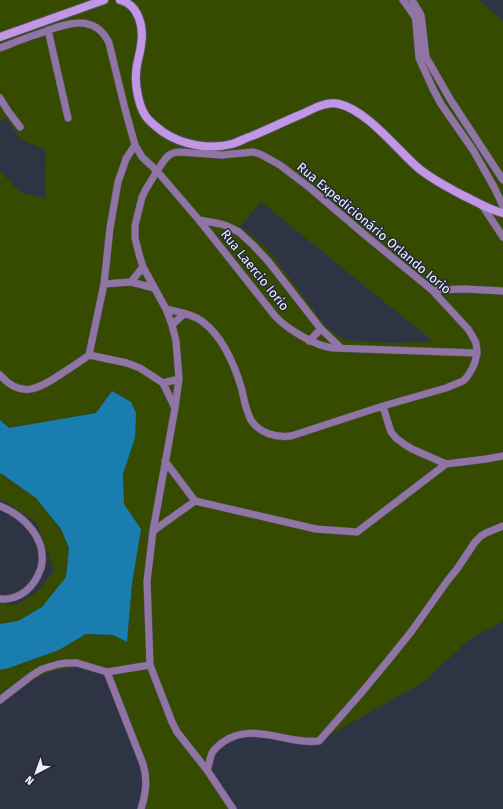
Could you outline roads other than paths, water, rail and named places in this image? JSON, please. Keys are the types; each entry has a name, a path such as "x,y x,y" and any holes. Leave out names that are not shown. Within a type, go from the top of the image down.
{"street":[{"path":"0,37 104,0"},
{"path":"120,0 132,6 141,25 142,44 136,74 137,89 143,110 145,115 152,123 172,137 183,142 203,146 233,144 317,107 333,103 339,104 364,117 415,166 426,174 482,205 496,212 503,213"},
{"path":"403,0 415,17 419,58 432,89 473,150 503,206"},
{"path":"412,0 421,15 426,57 450,99 503,180"},
{"name":"Rua Laercio Iorio","path":"0,48 64,25 80,23 88,24 104,34 109,43 135,145 142,157 157,171 199,220 275,316 309,341 327,348 477,353"},
{"path":"48,30 68,118"},
{"path":"0,98 20,127"},
{"path":"0,375 9,383 20,388 37,388 50,382 90,355 104,284 110,228 118,182 126,159 135,145"},
{"name":"Rua Expedicionário Orlando Iorio","path":"157,171 166,158 174,152 222,155 250,152 266,157 293,174 364,235 432,290 471,333 476,343 477,353"},
{"path":"157,171 144,192 138,210 135,226 136,243 143,266 166,309 172,325 176,341 179,379 147,574 150,665 172,722 233,809"},
{"path":"482,205 503,237"},
{"path":"199,220 227,226 239,232 246,238 268,261 321,328 341,348"},
{"path":"131,282 143,266"},
{"path":"104,284 131,282 154,288"},
{"path":"432,290 471,289 503,291"},
{"path":"166,309 194,317 203,322 212,330 220,340 234,368 250,417 257,427 266,433 278,437 291,436 383,406 446,388 463,381 470,373 477,353"},
{"path":"172,325 184,314"},
{"path":"309,341 321,328"},
{"path":"90,355 127,363 148,373 162,383 175,408"},
{"path":"162,383 179,379"},
{"path":"383,406 388,426 396,438 412,449 446,464"},
{"path":"165,462 195,501 316,529 358,532 446,464 503,456"},
{"path":"153,531 195,501"},
{"path":"0,506 21,518 33,530 40,544 42,558 40,572 29,589 17,597 0,599"},
{"path":"207,770 213,752 217,746 240,734 254,733 307,742 320,741 386,663 481,536 503,526"},
{"path":"0,700 31,676 51,665 71,663 107,672 150,665"},
{"path":"107,672 145,770 146,790 141,809"}],"water":[{"path":"112,391 131,402 136,413 135,438 123,474 124,504 141,529 132,584 127,642 113,635 86,634 59,650 0,670 0,624 18,621 42,607 66,577 69,548 61,529 36,498 0,474 0,420 9,428 96,413"}]}
